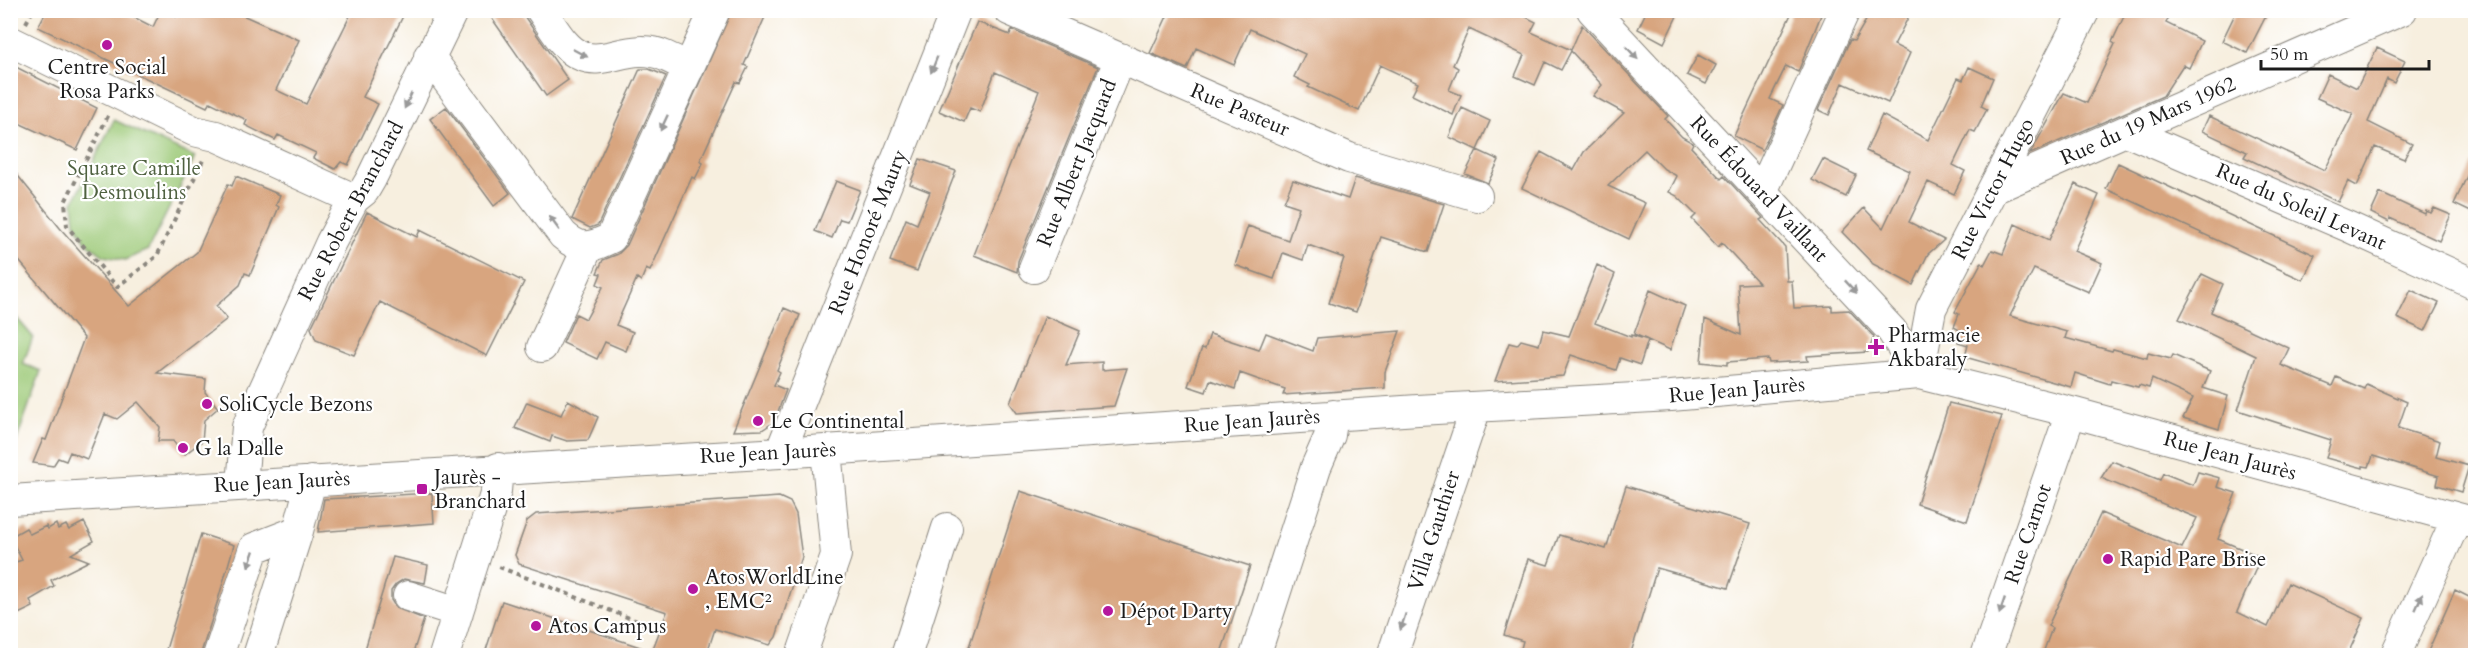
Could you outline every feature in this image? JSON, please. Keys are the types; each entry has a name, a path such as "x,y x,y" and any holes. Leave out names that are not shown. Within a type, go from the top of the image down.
{"street":[{"name":"Rue Robert Branchard","path":"242,484 247,427 331,242 354,199 364,191 371,178 453,10"},
{"path":"542,10 564,41 582,56 591,58 643,49 652,50 681,63 688,70"},
{"path":"429,56 563,235 574,244 588,247 611,238 715,10"},
{"name":"Rue Honoré Maury","path":"780,453 956,10"},
{"name":"Rue Pasteur","path":"1009,10 1349,158 1477,196"},
{"name":"Rue Édouard Vaillant","path":"1592,10 1892,331 1918,374"},
{"path":"1762,192 1845,10"},
{"name":"Rue Victor Hugo","path":"1918,374 1931,309 2085,10"},
{"name":"Rue du 19 Mars 1962","path":"1993,189 2402,10"},
{"path":"10,41 194,132 216,136 354,199"},
{"name":"Rue Albert Jacquard","path":"1034,268 1120,58"},
{"name":"Rue du Soleil Levant","path":"2126,131 2349,226 2475,285"},
{"path":"542,347 588,247"},
{"name":"Rue Jean Jaurès","path":"10,500 1671,396 1918,374 2071,412 2466,520"},
{"name":"Villa Gauthier","path":"1392,656 1476,408"},
{"name":"Rue Carnot","path":"1986,656 2071,412"},
{"path":"1255,656 1316,467 1330,435 1333,416"},
{"path":"801,656 836,555 826,450"},
{"path":"444,656 496,491 498,468"},
{"path":"258,656 298,531 311,481"},
{"path":"2395,656 2466,520"},
{"path":"906,656 947,528"},
{"path":"218,656 254,548 298,531"},
{"path":"408,596 458,612"}],"path":[{"path":"118,95 65,201 67,226 117,287 157,256 216,136"},
{"path":"10,378 16,358"},
{"path":"475,557 660,630"}],"green space":[{"name":"Square Camille Desmoulins","path":"114,120 195,157 148,250 125,260 104,256 86,242 75,223 73,203"},
{"path":"10,310 33,337 23,364 41,371 15,445 10,443"}],"building":[{"path":"47,10 120,10 153,27 161,10 176,17 178,10 231,10 299,40 276,90 306,104 353,10 406,10 363,97 378,104 348,165 341,162 335,169 313,158 316,153 278,135 275,140 245,125 247,120 210,102 207,107 38,27"},
{"path":"486,10 520,10 568,80 546,96"},
{"path":"732,10 768,10 744,65 748,67 740,83 736,82 700,161 703,163 695,179 692,177 650,271 646,269 641,281 637,278 616,325 633,332 626,351 605,342 597,359 563,343 576,314 586,319 603,287 597,284 601,274 597,273 603,260 618,254 627,245"},
{"path":"1170,10 1512,10 1536,22 1531,32 1571,50 1582,25 1668,116 1665,119 1682,137 1693,143 1691,147 1721,179 1724,176 1763,218 1760,220 1785,247 1787,281 1792,281 1794,308 1832,306 1832,311 1849,310 1874,337 1868,352 1807,356 1808,361 1769,363 1768,359 1727,362 1727,365 1701,362 1705,319 1741,335 1738,284 1759,283 1722,243 1718,247 1692,219 1696,215 1677,196 1669,192 1677,176 1664,169 1645,150 1608,186 1645,203 1629,239 1522,188 1541,152 1574,170 1584,152 1624,113 1593,96 1602,85 1571,51 1561,70 1545,62 1535,85 1515,76 1524,55 1469,29 1453,65 1458,68 1449,90 1461,95 1453,115 1412,95 1418,83 1380,65 1359,111 1308,87 1310,85 1294,77 1305,54 1250,29 1234,65 1196,48 1187,69 1150,53"},
{"path":"1647,10 1667,10 1677,16 1664,43 1638,29"},
{"path":"1793,10 1823,10 1798,72 1786,66 1770,99 1783,105 1762,150 1734,136"},
{"path":"1872,10 1912,10 1894,45 1910,53 1888,103 1843,83 1829,115 1818,110 1850,40 1854,41"},
{"path":"2127,10 2172,10 2166,23 2202,41 2189,68 2183,65 2163,96 2030,154 2064,93 2087,103 2115,44 2112,42"},
{"path":"2237,10 2269,10 2247,53 2222,41"},
{"path":"977,22 1010,35 1012,30 1098,67 1018,261 1017,272 974,255 1039,91 995,72 980,112 970,108 964,122 939,111"},
{"path":"2377,48 2405,61 2394,83 2387,79 2368,122 2412,144 2404,159 2375,147 2357,186 2348,181 2338,202 2244,157 2247,152 2202,131 2209,116 2325,170 2353,114 2317,98 2328,74 2357,88"},
{"path":"1698,55 1716,65 1706,84 1687,75"},
{"path":"10,64 97,108 77,150 10,119"},
{"path":"1969,67 1993,78 1981,106 1987,109 1975,132 1970,130 1953,165 1965,171 1954,194 1928,182 1909,222 1944,240 1928,254 1913,285 1873,264 1842,232 1864,208 1883,228 1910,171 1866,151 1882,115 1928,140 1958,78 1963,80"},
{"path":"640,69 649,69 666,76 598,225 590,228 572,219"},
{"path":"446,107 510,193 494,206 430,119"},
{"path":"1462,108 1490,121 1477,150 1449,137"},
{"path":"1477,150 1499,160 1488,183 1465,174"},
{"path":"920,159 956,171 917,271 890,261 906,219 917,224 930,192 910,184"},
{"path":"1823,159 1856,175 1846,197 1812,180"},
{"path":"2475,159 2475,214 2454,204"},
{"path":"2118,163 2315,255 2303,280 2106,189"},
{"path":"10,166 60,228 129,306 197,252 228,184 232,186 236,176 280,195 276,205 279,207 250,275 245,273 240,285 216,306 227,319 157,373 206,379 205,392 218,408 204,420 202,441 184,455 173,441 158,441 160,427 138,402 117,419 105,414 87,459 70,452 66,461 58,458 53,466 33,463 43,439 46,440 84,338 10,250"},
{"path":"1355,178 1444,204 1428,252 1381,237 1356,312 1329,303 1344,258 1308,245 1303,260 1283,253 1274,279 1235,265 1248,226 1288,240 1299,207 1284,202 1293,180 1348,199"},
{"path":"836,181 860,190 847,221 840,219 832,238 815,231"},
{"path":"2075,184 2099,195 2074,251 2102,263 2089,292 2034,269 2010,316 2067,332 2065,338 2112,351 2113,349 2147,358 2148,353 2171,359 2173,355 2210,371 2203,388 2228,396 2219,429 2183,418 2193,398 2152,379 2149,388 2111,380 2110,384 2075,373 2071,387 1965,357 1968,345 1958,342 1961,331 1954,327 1959,314 1955,312 1981,263 1984,265 1992,250 2003,254 2015,224 2049,240"},
{"path":"2380,193 2425,214 2426,211 2431,213 2434,208 2451,215 2439,241 2390,218 2389,222 2371,213"},
{"path":"367,212 417,237 420,230 524,282 487,356 380,302 354,355 316,340 311,328"},
{"path":"1597,265 1615,274 1595,323 1631,337 1631,335 1648,340 1640,365 1620,358 1616,370 1571,355 1563,376 1495,381 1509,343 1517,345 1521,340 1539,345 1543,330 1569,336"},
{"path":"2202,274 2223,284 2211,312 2289,348 2281,365 2332,386 2336,377 2364,389 2366,384 2407,402 2398,428 2440,441 2436,457 2469,466 2461,492 2437,485 2439,476 2373,456 2369,467 2363,466 2363,468 2326,458 2331,440 2238,410 2256,356 2179,319"},
{"path":"1650,290 1685,306 1670,350 1634,334"},
{"path":"2411,290 2439,303 2425,331 2397,318"},
{"path":"784,308 800,315 777,370 780,372 774,385 786,390 774,422 762,430 733,431"},
{"path":"1045,316 1080,331 1066,365 1102,362 1102,370 1127,368 1114,406 1017,413 1010,403"},
{"path":"1400,331 1385,372 1385,388 1283,395 1285,389 1240,373 1235,389 1210,380 1206,392 1188,386 1202,348 1205,349 1210,334 1259,350 1266,333 1313,351 1317,338"},
{"path":"568,400 598,417 588,440 567,441 552,436 550,442 515,428 527,402 561,415"},
{"path":"1949,403 2002,416 1967,521 1917,504"},
{"path":"2112,461 2160,480 2163,473 2193,485 2198,472 2220,478 2217,487 2236,493 2218,539 2261,557 2237,612 2268,627 2288,583 2364,618 2347,656 2042,656 2052,628 2048,626 2101,513 2182,548 2197,518 2101,478"},
{"path":"1626,486 1750,524 1728,588 1657,568 1630,656 1519,656 1523,641 1504,635 1528,559 1548,565 1559,535 1606,549"},
{"name":"Dépot Darty","path":"1020,491 1250,566 1220,656 966,656"},
{"path":"432,493 434,523 318,532 324,499"},
{"name":"AtosWorldLine , EMC²","path":"779,497 790,502 796,514 802,557 776,637 770,645 715,629 706,656 484,656 502,601 652,651 667,612 519,564 515,555 527,521 536,514"},
{"path":"84,522 94,541 71,554 89,561 51,580 54,586 30,600 33,607 10,618 10,564 22,560 10,537 26,528 30,534 56,524 58,529 66,525 69,530"},
{"path":"201,534 234,545 218,600 200,656 164,656"},
{"path":"393,557 428,565 425,583 404,579 391,591 391,600 396,608 424,619 412,656 363,656"},
{"path":"2455,590 2475,600 2475,656 2426,656"}],"place":[{"name":"Centre Social Rosa Parks","path":"107,45"},
{"name":"Pharmacie Akbaraly","path":"1876,347"},
{"name":"SoliCycle Bezons","path":"207,404"},
{"name":"Le Continental","path":"758,421"},
{"name":"G la Dalle","path":"183,448"},
{"name":"Jaurès - Branchard","path":"422,489"},
{"name":"Rapid Pare Brise","path":"2108,559"},
{"name":"AtosWorldLine , EMC²","path":"693,589"},
{"name":"Dépot Darty","path":"1108,611"},
{"name":"Atos Campus","path":"536,626"}]}
